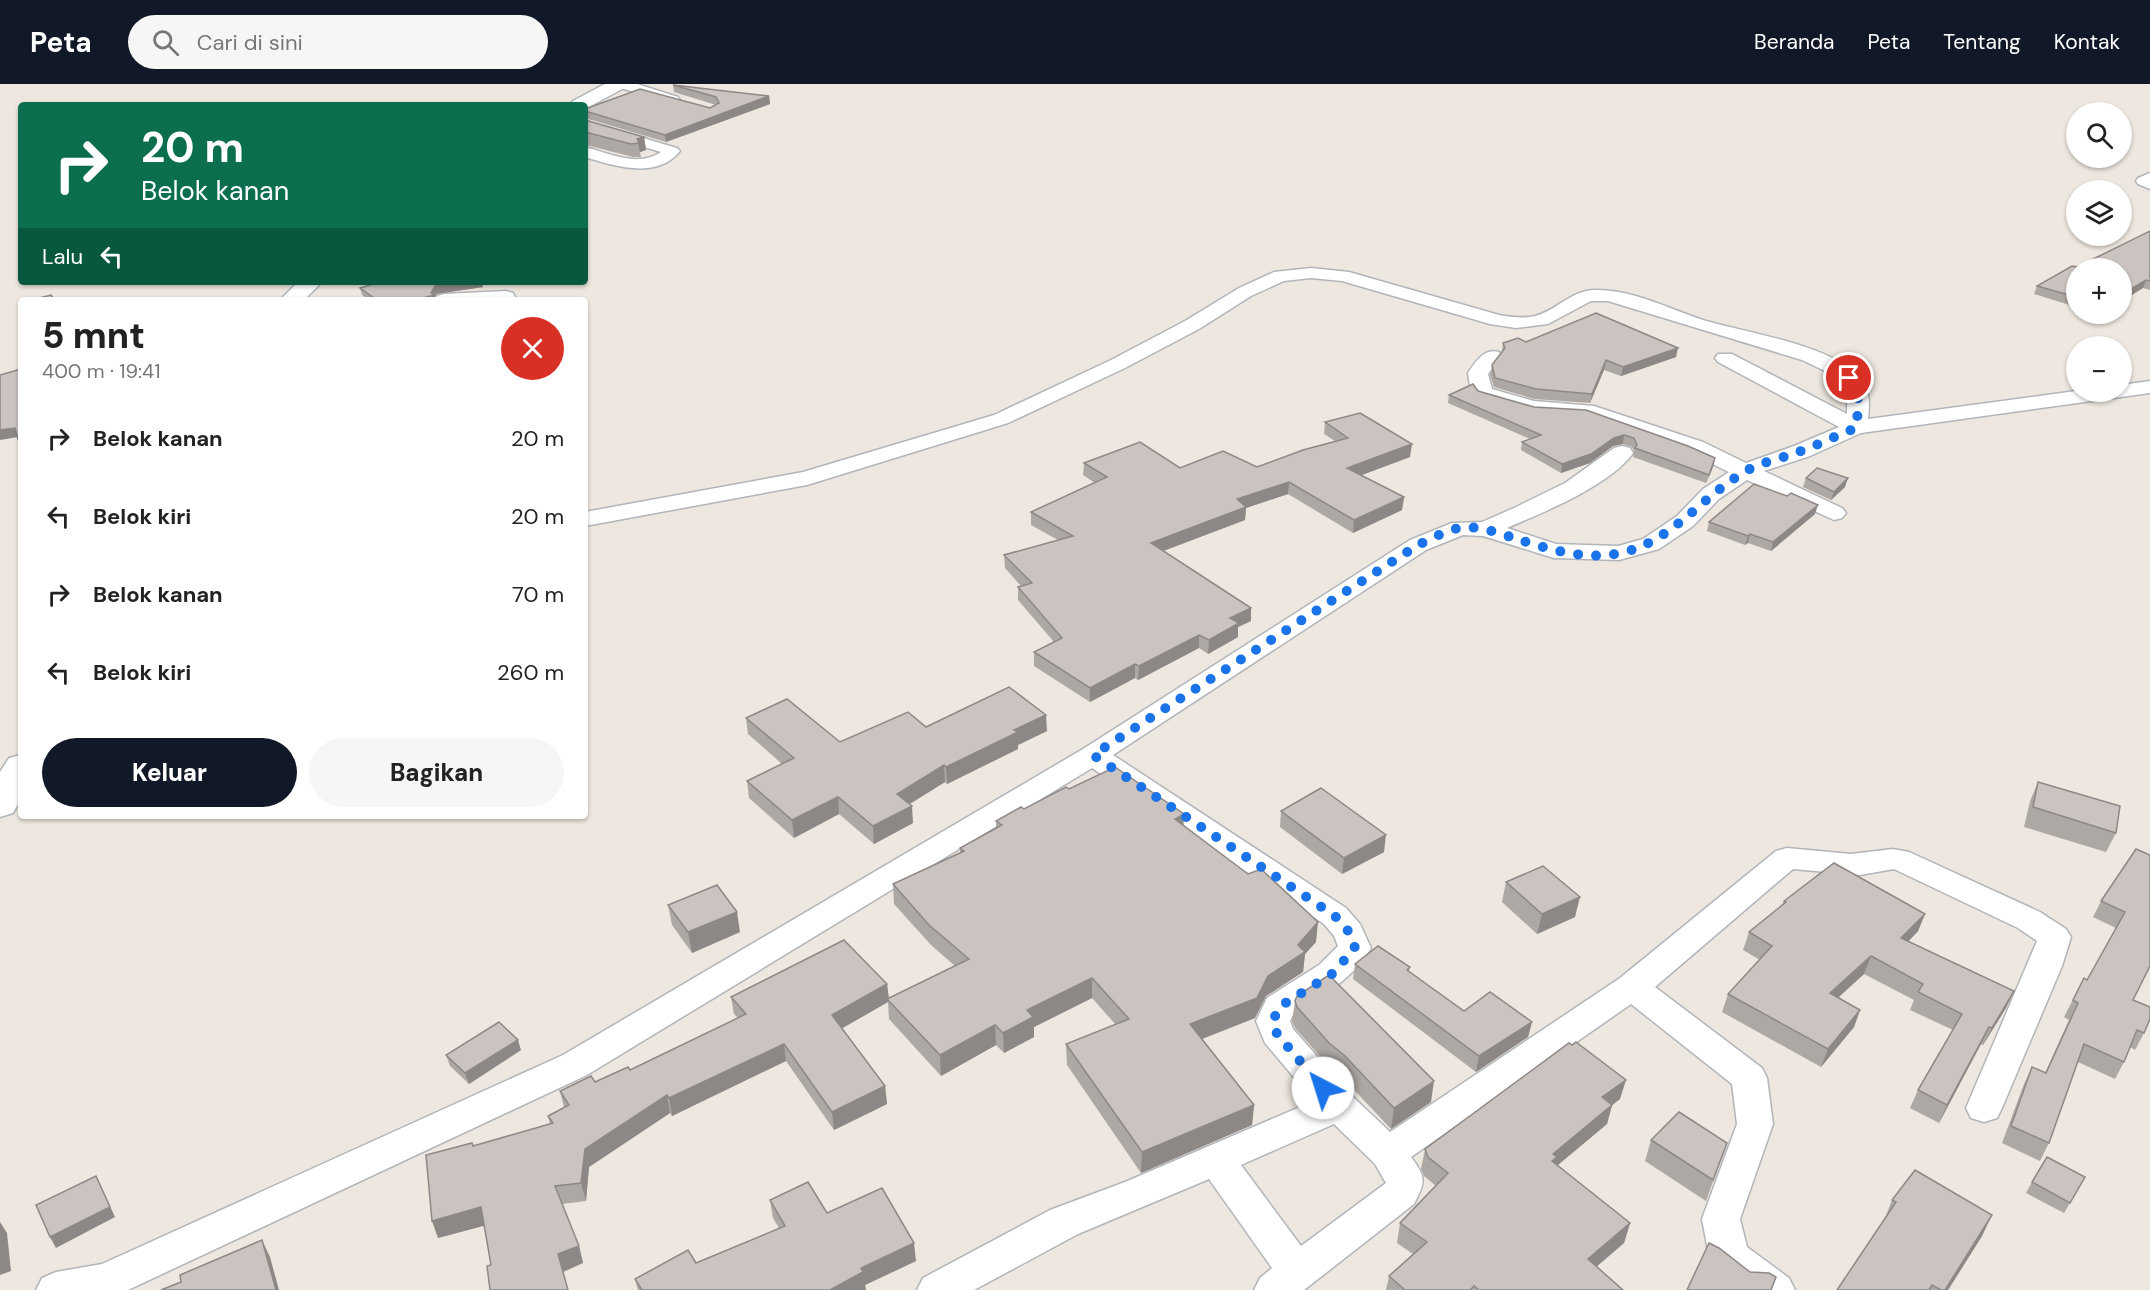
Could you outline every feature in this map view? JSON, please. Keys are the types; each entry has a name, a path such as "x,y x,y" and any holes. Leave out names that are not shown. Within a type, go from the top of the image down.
{"main road":[{"path":"585,102 618,84"},
{"path":"294,297 308,285"},
{"path":"0,805 18,772"}],"street":[{"path":"623,84 683,103"},
{"path":"588,126 672,152 646,163 634,165 588,154"},
{"path":"2150,178 2144,181 2150,184"},
{"path":"588,518 807,478 1000,419 1118,364 1192,325 1245,292 1280,276 1311,273 1343,276 1497,320 1516,323 1548,318 1583,297 1593,295 1605,295 1658,309 1700,324 1793,350 1849,378 1857,388 1859,397 1856,428"},
{"path":"1492,356 1478,373 1480,386 1484,393 1533,407 1587,410 1695,447 1834,513"},
{"path":"1725,357 1856,428"},
{"path":"56,1290 108,1286 575,1065 1093,755 1418,545 1460,528 1485,529 1554,551 1619,554 1651,544 1685,521 1711,494 1747,470 1802,451 1856,428 2150,387"},
{"path":"1485,529 1568,492 1599,472 1622,453"},
{"path":"1093,755 1335,916 1349,932 1355,948 1332,974 1279,1007 1273,1021 1277,1034 1339,1106 1388,1153 1404,1176 1405,1185 1401,1193 1286,1281 1216,1159"},
{"path":"1388,1153 1632,987 1787,858 1831,864 1863,865 1885,859 1898,859 2029,920 2055,937 2045,966 1984,1108"},
{"path":"1632,987 1749,1078 1755,1124 1721,1220 1728,1256 1775,1290"},
{"path":"937,1290 1064,1222 1339,1106"}],"building":[{"path":"673,85 769,96 665,135 588,112 588,108 640,89 710,108 719,103 716,97"},
{"path":"588,121 644,137 637,139 639,143 631,144 588,133"},
{"path":"2150,231 2150,281 2146,280 2132,288 2132,258 2095,258 2120,246 2132,246 2132,240"},
{"path":"2066,269 2066,294 2037,286"},
{"path":"370,285 442,285 435,286 431,293 435,295 426,297 373,297 360,288"},
{"path":"1596,313 1678,348 1623,367 1606,360 1592,394 1536,389 1495,378 1492,365 1505,348 1503,343 1518,338 1526,342"},
{"path":"18,370 18,439 15,428 0,430 0,375"},
{"path":"1473,384 1478,391 1534,407 1586,410 1688,446 1715,458 1709,475 1635,448 1637,445 1634,438 1624,435 1614,438 1591,454 1562,464 1522,442 1541,435 1449,395"},
{"path":"1360,413 1412,444 1347,468 1404,497 1354,520 1289,482 1237,499 1246,507 1151,543 1251,608 1230,618 1239,623 1209,640 1199,635 1139,666 1135,664 1090,688 1034,652 1062,638 1018,587 1032,583 1004,555 1073,536 1031,512 1107,477 1084,463 1140,442 1180,468 1223,451 1257,467 1303,450 1348,438 1325,422"},
{"path":"1817,468 1848,478 1834,492 1806,478"},
{"path":"1754,484 1787,496 1791,493 1818,505 1773,542 1709,522"},
{"path":"1009,687 1046,715 1014,730 1018,732 946,767 944,765 897,794 912,806 873,826 838,797 792,820 747,781 794,758 746,718 787,699 840,742 908,712 926,727"},
{"path":"1115,767 1184,814 1175,819 1248,874 1261,869 1318,922 1298,945 1305,952 1268,976 1257,998 1190,1024 1254,1105 1142,1152 1066,1044 1129,1019 1092,978 1027,1010 1033,1017 1003,1033 995,1025 940,1055 887,999 969,959 929,925 893,884 964,851 960,848 1002,825 996,821 1021,807 1024,809 1066,787 1069,789"},
{"path":"2038,782 2120,806 2116,833 2033,807"},
{"path":"1321,788 1386,835 1344,858 1281,811"},
{"path":"2136,849 2150,855 2150,966 2133,1000 2150,1007 2150,1019 2144,1033 2137,1030 2124,1062 2084,1044 2049,1143 2011,1126 2032,1067 2046,1073 2078,1003 2073,1000 2084,978 2087,980 2125,912 2101,901"},
{"path":"1834,863 1925,914 1901,938 2014,991 1992,1028 1989,1027 1947,1105 1918,1090 1962,1014 1918,992 1923,984 1871,956 1830,993 1860,1010 1828,1049 1728,994 1772,946 1749,932 1786,902 1784,901"},
{"path":"1543,866 1580,897 1542,914 1506,882"},
{"path":"717,885 737,912 688,932 668,905"},
{"path":"844,940 887,984 832,1015 885,1086 832,1112 784,1044 669,1098 667,1095 585,1149 581,1183 555,1186 579,1246 558,1254 568,1290 490,1290 487,1266 491,1265 481,1207 432,1221 426,1155 472,1143 473,1146 553,1123 548,1116 569,1105 560,1091 591,1076 595,1082 628,1067 630,1070 746,1014 731,997"},
{"path":"1378,946 1410,967 1407,970 1464,1011 1490,992 1532,1022 1479,1056 1355,964"},
{"path":"1329,975 1434,1081 1394,1108 1344,1055 1329,1043 1297,1007 1295,1001 1297,996"},
{"path":"499,1022 518,1040 465,1073 446,1055"},
{"path":"1576,1042 1626,1080 1602,1097 1612,1105 1553,1154 1557,1157 1552,1161 1630,1223 1588,1259 1623,1290 1479,1290 1474,1286 1470,1290 1405,1290 1389,1276 1427,1242 1400,1223 1448,1173 1428,1157 1425,1149 1569,1043 1572,1045"},
{"path":"1679,1112 1727,1143 1713,1180 1651,1140"},
{"path":"2047,1157 2085,1177 2070,1203 2032,1182"},
{"path":"1915,1170 1992,1215 1945,1290 1932,1285 1929,1290 1837,1290 1896,1202 1892,1200"},
{"path":"96,1176 110,1207 50,1237 36,1205"},
{"path":"808,1182 827,1213 882,1188 914,1243 861,1268 863,1272 830,1290 642,1290 635,1279 688,1250 696,1263 785,1226 770,1200"},
{"path":"262,1240 276,1290 161,1290 181,1282 180,1275"},
{"path":"1709,1243 1750,1272 1769,1273 1776,1277 1771,1290 1687,1290"}],"route":[{"path":"1323,1088 1277,1034 1273,1021 1279,1007 1332,974 1355,948 1349,932 1335,916 1093,755 1418,545 1440,535 1460,528 1485,529 1554,551 1590,554 1619,554 1651,544 1685,521 1693,510 1711,494 1747,470 1802,451 1856,428 1859,397 1857,388 1849,378"}]}
